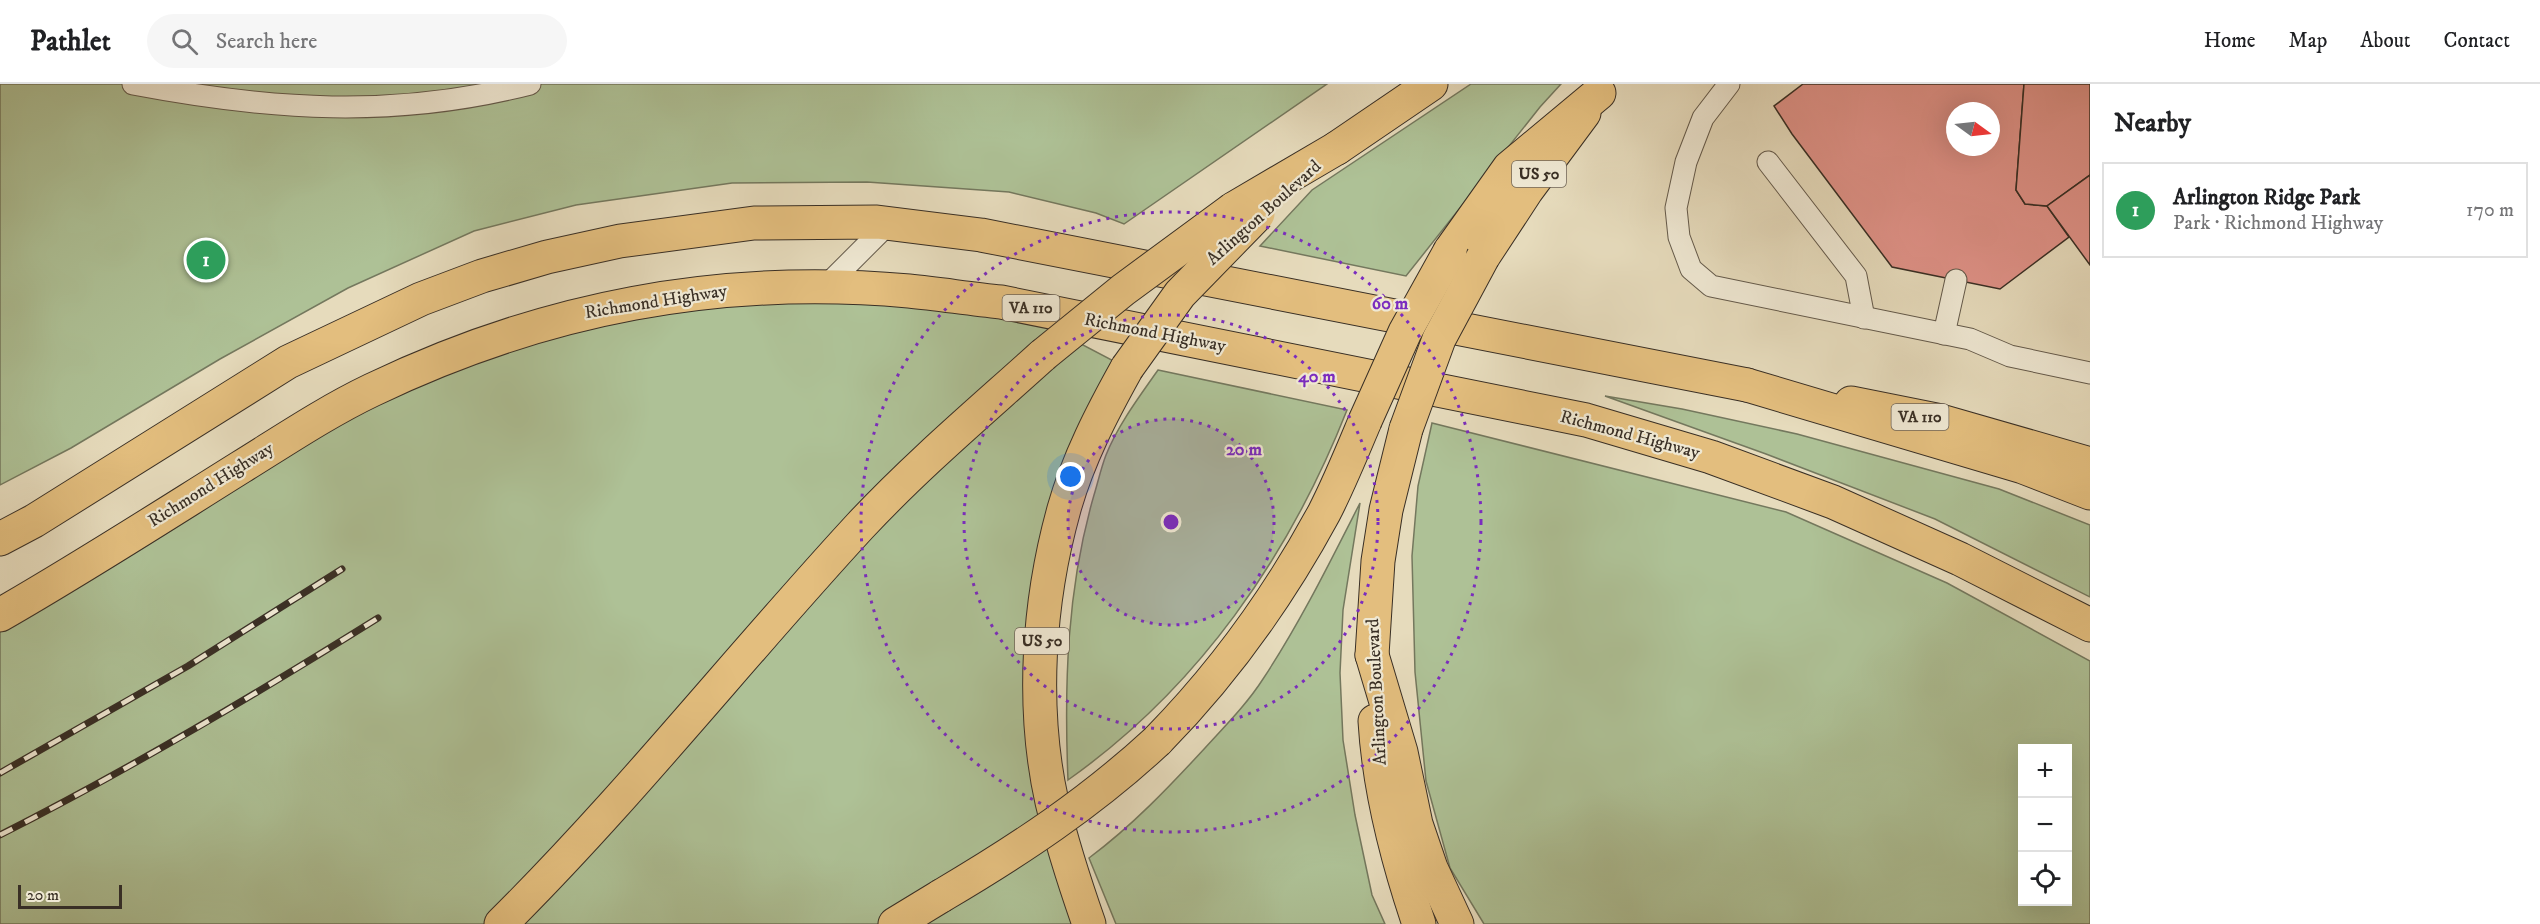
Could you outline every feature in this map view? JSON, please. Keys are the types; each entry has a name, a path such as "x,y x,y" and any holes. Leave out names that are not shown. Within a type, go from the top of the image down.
{"main road":[{"name":"Arlington Boulevard","path":"1089,924 1069,866 1052,801 1044,751 1041,649 1046,599 1064,509 1098,421 1127,368 1180,294 1245,211 1431,84"},
{"name":"Arlington Boulevard","path":"1419,924 1406,885 1382,781 1375,724 1372,655 1378,561 1386,510 1406,429 1439,339 1483,257 1527,190 1604,88"},
{"path":"895,924 1036,838 1080,807 1118,777 1157,741 1222,669 1274,598 1325,511 1406,332 1450,251 1509,168 1604,88"},
{"path":"501,924 599,821 861,525 922,463 1043,355 1123,290 1245,211"},
{"name":"VA 110","path":"0,539 64,502 288,362 421,298 482,276 547,257 690,230 754,223 814,221 888,224 1045,246 1747,385 1941,421 2090,464"},
{"name":"Richmond Highway","path":"0,615 303,428 370,391 443,358 525,328 595,309 674,295 735,289 824,288 908,291 1001,302 1586,420 1711,457 1833,502 1960,559 2090,625"},
{"path":"1747,385 2023,467 2090,493"},
{"path":"1372,655 1401,752 1416,824 1431,868 1457,924"}],"lane":[{"path":"133,84 220,99 325,108 449,100 530,84"},
{"path":"1729,84 1703,118 1686,162 1676,208 1679,237 1691,269 1711,286 1970,339 2010,356 2090,373"},
{"path":"1768,162 1856,276 1864,318"},
{"path":"824,288 888,224"},
{"path":"1944,334 1956,280"}],"green space":[{"path":"0,84 1327,84 1124,224 1096,213 1009,192 867,182 732,183 576,205 474,231 348,288 220,359 71,448 0,485"},
{"path":"1471,84 1561,84 1540,107 1406,276 1260,246 1312,190"},
{"path":"674,295 1001,302 1127,368 1098,421 1041,649 1089,924 0,924 0,615 370,391"},
{"path":"1158,370 1347,410 1324,464 1297,517 1268,567 1234,616 1198,661 1158,704 1115,744 1068,780 1069,636 1085,530 1101,470 1111,444 1129,411"},
{"path":"1605,396 1682,409 1797,434 1999,489 2090,525 2090,597 1935,519 1766,454"},
{"path":"1432,423 1786,512 1947,583 2090,661 2090,924 1484,924 1450,868 1426,781 1415,672 1412,556 1418,486"},
{"path":"1360,503 1343,610 1340,673 1343,740 1355,815 1372,895 1385,924 1116,924 1089,858 1164,792 1250,697 1277,658 1302,614"}],"building":[{"path":"1803,84 2024,84 2016,190 2025,204 2047,206 2069,237 2000,289 1892,267 1792,134 1774,106"},
{"path":"2024,84 2090,84 2090,175 2047,206 2025,204 2016,190"},
{"path":"2090,175 2090,265 2047,206"}],"railway":[{"path":"0,773 188,666 342,569"},
{"path":"0,835 192,731 378,618"}],"place":[{"name":"Arlington Ridge Park","path":"206,260"}]}
